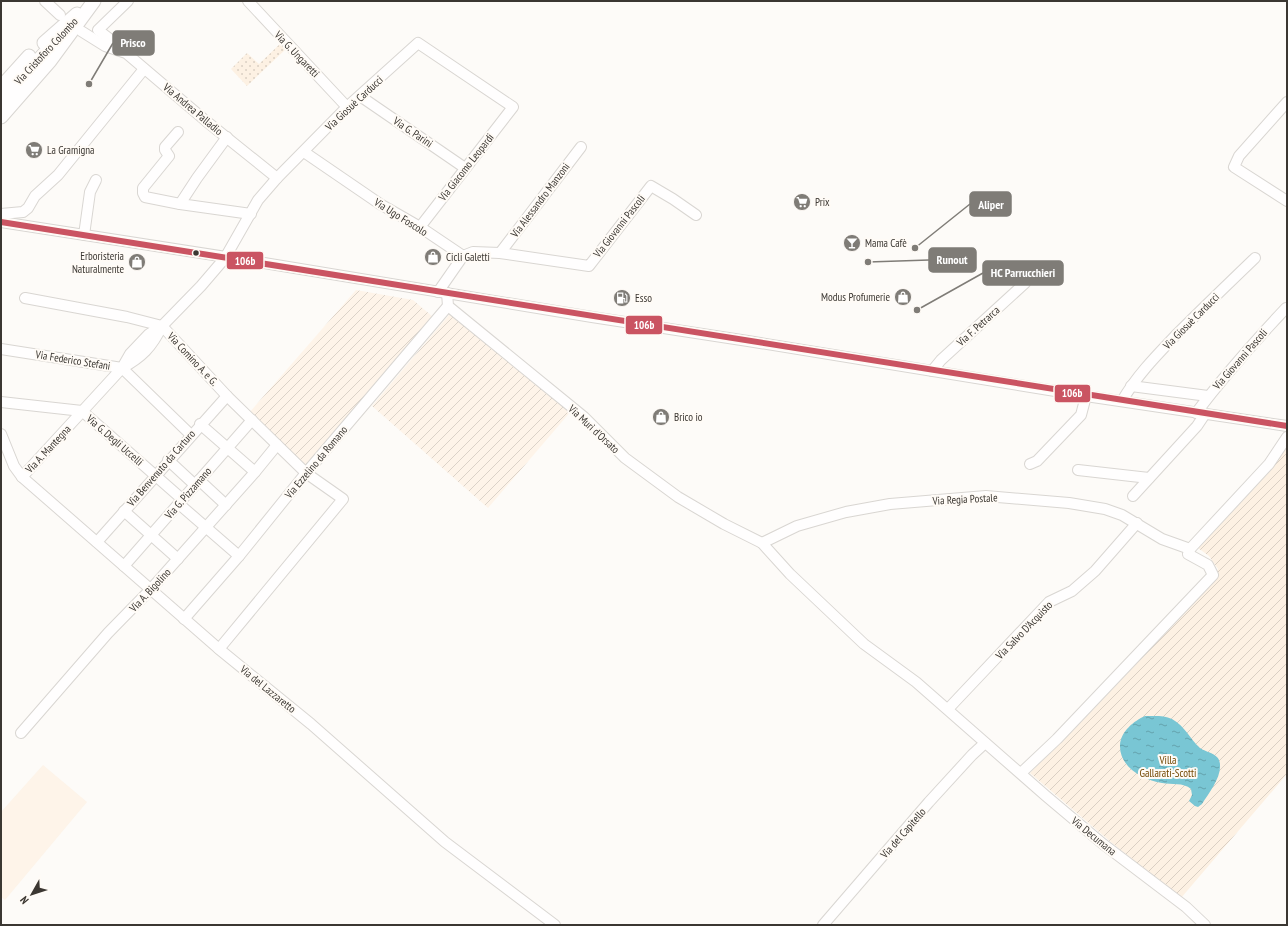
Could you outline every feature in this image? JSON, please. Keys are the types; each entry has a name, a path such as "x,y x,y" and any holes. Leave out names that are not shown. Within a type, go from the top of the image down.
{"main road":[{"path":"1,87 35,51 92,1"},
{"path":"1,117 50,61 92,1"},
{"name":"Via Cristoforo Colombo","path":"1,100 92,1"}],"street":[{"path":"45,1 60,15"},
{"path":"117,50 111,40 98,30 128,1"},
{"name":"Via G. Ungaretti","path":"248,1 347,107"},
{"name":"Via Andrea Palladio","path":"81,31 105,46 126,53 277,178"},
{"name":"Via Giosuè Carducci","path":"225,258 258,200 277,178 347,107 418,43 513,108"},
{"path":"1,214 23,212 28,208 35,196 58,175 144,69"},
{"name":"Via G. Parini","path":"360,96 466,168"},
{"path":"1287,102 1239,156 1234,167 1287,201"},
{"name":"Via Giacomo Leopardi","path":"420,227 513,108"},
{"path":"178,132 165,147 165,150 169,156 143,188 145,197 180,204 251,214"},
{"path":"180,204 227,137"},
{"name":"Via Alessandro Manzoni","path":"500,254 581,147"},
{"name":"Via Ugo Foscolo","path":"304,152 380,204 420,227 463,256"},
{"path":"84,235 90,192 96,180"},
{"name":"Via Giovanni Pascoli","path":"463,256 473,252 500,254 589,266 651,186 696,215"},
{"path":"1,222 642,325 733,338 1086,396 1286,426"},
{"path":"442,292 463,256"},
{"name":"Via A. Mantegna","path":"22,477 122,368 130,354 149,334 162,326 201,286 225,258"},
{"name":"Via Giosuè Carducci","path":"1122,401 1138,377 1179,332 1255,258"},
{"name":"Via F. Petrarca","path":"932,371 941,360 1025,283"},
{"path":"442,292 448,306"},
{"name":"Via Comino A. e G.","path":"25,298 127,317 162,326 227,396 306,473 343,499 219,649"},
{"name":"Via Ezzelino da Romano","path":"184,619 239,556 306,473 448,306"},
{"name":"Via Muri d'Orsato","path":"448,306 584,417 625,458 678,497 724,524 762,543"},
{"name":"Via Giovanni Pascoli","path":"1134,496 1197,426 1208,396 1251,345 1286,308 1287,309"},
{"name":"Via Federico Stefani","path":"1,349 122,368 191,435"},
{"path":"1131,386 1208,396"},
{"name":"Via Benvenuto da Carturo","path":"97,542 200,424 227,396"},
{"path":"1030,464 1037,461 1080,415 1086,396"},
{"name":"Via G. Degli Uccelli","path":"1,402 82,412 155,475 180,502 239,556"},
{"name":"Via G. Pizzamano","path":"124,566 252,420"},
{"path":"200,424 255,472"},
{"name":"Via del Lazzaretto","path":"1,434 14,466 22,477 219,649 312,724 445,842 555,925"},
{"path":"1190,549 1269,464 1287,437"},
{"name":"Via A. Bigolino","path":"21,733 108,632 151,589 255,472 277,445"},
{"path":"168,460 226,505"},
{"path":"1078,470 1149,478"},
{"name":"Via Regia Postale","path":"762,543 797,526 846,512 890,504 986,496 1069,503 1105,508 1122,514 1162,539 1190,549 1188,554 1208,565 1213,575 1057,739 1021,773"},
{"path":"124,511 178,559"},
{"name":"Via Salvo D'Acquisto","path":"948,710 1048,602 1072,591 1095,571 1137,523"},
{"name":"Via Decumana","path":"762,543 790,574 864,644 916,682 1103,844 1186,907 1205,925"},
{"name":"Via del Capitello","path":"824,925 929,802 985,743"}],"shaded area":[{"path":"356,290 413,300 433,317 307,469 249,413"},
{"path":"449,315 457,316 572,410 488,508 372,406"},
{"path":"43,765 87,802 5,900 1,897 1,812"}],"green space":[{"path":"282,42 287,48 247,86 231,69 247,53 259,64"},
{"name":"Villa Gallarati-Scotti","path":"1287,448 1287,774 1181,898 1112,843 1030,773 1210,584 1218,569 1209,556 1198,548"}],"water":[{"path":"1145,716 1162,716 1172,719 1184,729 1200,748 1218,758 1220,770 1217,780 1202,804 1198,807 1189,801 1192,795 1191,789 1188,787 1147,779 1134,771 1123,760 1120,745 1125,731"}],"transit line":[{"name":"106b","path":"1,222 965,377 1287,426"}],"place":[{"name":"Prisco","path":"89,84"},
{"name":"La Gramigna","path":"34,150"},
{"name":"Prix","path":"802,202"},
{"name":"Mama Cafè","path":"852,243"},
{"name":"Aliper","path":"915,248"},
{"name":"Cicli Galetti","path":"433,257"},
{"name":"Erboristeria Naturalmente","path":"137,262"},
{"name":"Runout","path":"868,262"},
{"name":"Modus Profumerie","path":"903,297"},
{"name":"Esso","path":"622,298"},
{"name":"HC Parrucchieri","path":"917,310"},
{"name":"Brico io","path":"661,417"}]}
